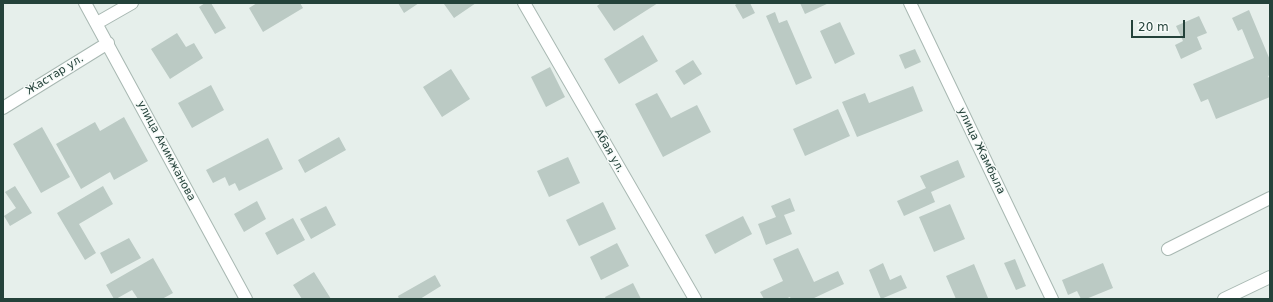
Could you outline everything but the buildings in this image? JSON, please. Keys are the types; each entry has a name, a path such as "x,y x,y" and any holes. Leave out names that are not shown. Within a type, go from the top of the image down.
{"street":[{"name":"улица Акимжанова","path":"85,3 246,299"},
{"path":"97,23 132,3"},
{"name":"Абая ул.","path":"524,3 695,299"},
{"name":"улица Жамбыла","path":"910,3 1052,299"},
{"name":"Жастар ул.","path":"3,108 108,43"},
{"path":"1168,249 1270,198"},
{"path":"1224,299 1270,277"}]}
